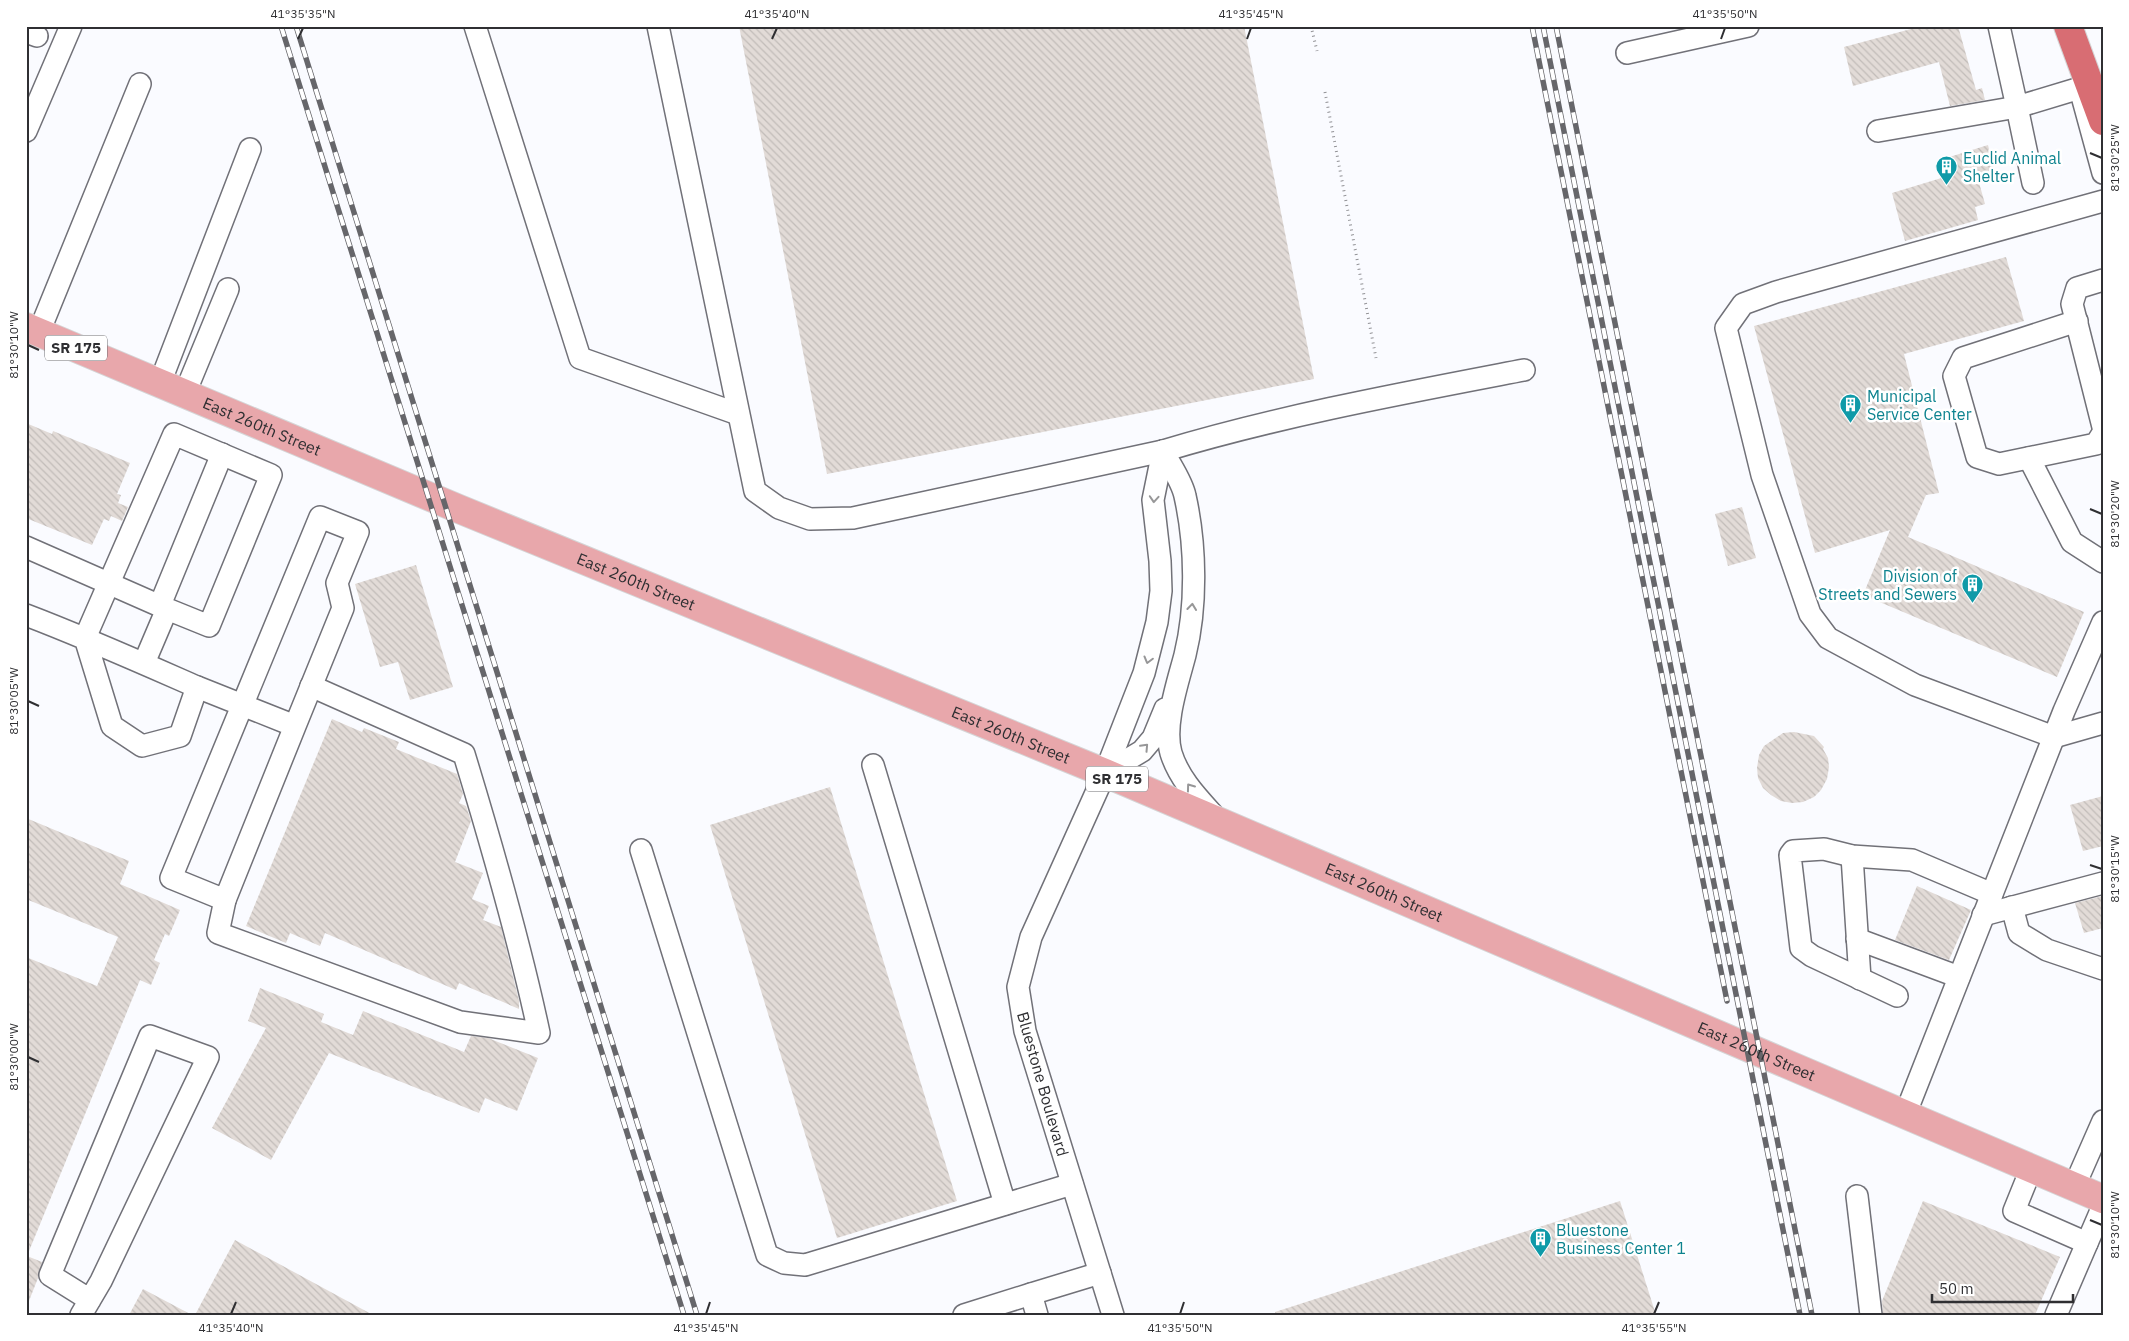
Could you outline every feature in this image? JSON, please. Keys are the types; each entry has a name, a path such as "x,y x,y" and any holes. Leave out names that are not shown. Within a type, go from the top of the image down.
{"highway":[{"path":"2068,26 2103,121"}],"main road":[{"name":"East 260th Street","path":"32,329 459,509 1105,773 2103,1199"}],"street":[{"path":"26,131 71,26"},
{"path":"475,26 580,358 738,414"},
{"path":"658,26 755,491 779,508 810,519 853,518 1163,451 1302,416 1524,370"},
{"path":"1627,53 1715,30 1748,26"},
{"path":"1999,26 2033,182"},
{"path":"2063,26 2103,173"},
{"path":"32,329 140,84"},
{"path":"1878,131 2017,107 2080,88"},
{"path":"160,383 250,149"},
{"path":"2103,201 1768,295 1743,304 1726,328 1762,474 1810,614 1828,638 1915,685 2054,737 2103,723"},
{"path":"2103,280 2077,288 2072,304 2103,427"},
{"path":"185,393 228,289"},
{"path":"2076,321 1963,358 1954,376 1977,457 1998,464 2096,444 2103,433"},
{"path":"26,547 108,582 163,607 209,626 270,475 174,434 108,582 85,638 112,726 142,746 180,736 197,687"},
{"path":"1105,773 1142,752 1153,738 1186,653 1193,604 1192,552 1185,494 1163,451"},
{"name":"Bluestone Boulevard","path":"1113,1315 1025,1032 1018,987 1031,937 1105,773 1144,673 1157,622 1160,591 1160,561 1153,500 1163,451"},
{"path":"144,663 163,607 222,454"},
{"path":"2029,458 2072,542 2103,562"},
{"path":"225,900 171,878 320,517 358,532 337,583 343,608 311,686 225,900 218,933 460,1022 538,1033 527,976 464,754 311,686"},
{"path":"26,615 295,726"},
{"path":"1905,1115 2054,737 2103,622"},
{"path":"1180,672 1168,732 1170,750 1178,770 1221,824"},
{"path":"873,765 1005,1204"},
{"path":"1897,996 1812,956 1801,948 1790,855 1793,851 1824,849 1852,856 1912,860 1992,894"},
{"path":"641,850 767,1255 784,1263 805,1265 1072,1184"},
{"path":"1852,856 1860,979"},
{"path":"1983,915 2103,883"},
{"path":"2012,907 2019,933 2047,950 2103,969"},
{"path":"1857,939 1959,977"},
{"path":"150,1036 208,1057 101,1281 85,1307 50,1275 150,1036"},
{"path":"2074,1187 2103,1122"},
{"path":"2031,1169 2014,1211 2087,1243"},
{"path":"1857,1196 1871,1315"},
{"path":"2056,1315 2103,1206"},
{"path":"964,1315 1100,1273"},
{"path":"1031,1294 1037,1315"}],"path":[{"path":"1311,26 1317,51"},
{"path":"1325,92 1376,358"}],"building":[{"path":"739,26 1244,26 1314,379 827,474"},
{"path":"1922,26 1958,26 1976,90 1982,88 1985,100 1950,106 1939,62 1853,86 1844,47"},
{"name":"Euclid Animal Shelter","path":"1988,145 1995,174 1978,179 1985,204 1975,207 1978,220 1905,241 1892,193 1948,176 1943,159"},
{"name":"Municipal Service Center","path":"2006,257 2024,321 1904,354 1939,493 1926,495 1908,537 2084,612 2057,677 1863,595 1890,530 1815,553 1754,326"},
{"path":"26,423 52,434 53,431 130,463 117,494 121,495 118,503 128,507 122,521 111,516 109,521 104,519 92,545 26,518"},
{"path":"1742,507 1756,558 1728,566 1715,514"},
{"path":"416,565 453,687 410,700 398,662 380,667 355,584"},
{"path":"332,719 362,732 364,728 399,742 396,749 457,774 463,794 459,803 466,806 471,821 455,862 483,873 472,899 489,906 483,920 501,927 519,1001 519,1009 459,983 456,990 325,933 320,946 290,933 286,943 246,926"},
{"path":"1794,732 1814,736 1824,747 1829,767 1827,779 1821,790 1814,797 1803,802 1792,803 1781,801 1763,788 1758,778 1757,768 1759,755 1764,746 1783,733"},
{"path":"830,787 957,1201 837,1238 710,825"},
{"path":"2103,796 2103,846 2083,851 2070,805"},
{"path":"26,818 129,861 120,884 180,910 169,936 165,934 154,960 160,963 151,985 140,980 27,1256 42,1262 27,1306 26,957 97,986 118,937 26,899"},
{"path":"1917,886 1971,910 1949,960 1895,940"},
{"path":"2103,896 2103,928 2084,933 2075,903"},
{"path":"260,988 324,1014 321,1022 353,1035 363,1011 464,1052 471,1036 488,1038 538,1058 517,1111 485,1098 479,1113 329,1053 271,1160 212,1128 266,1028 248,1021"},
{"name":"Bluestone Business Center 1","path":"1620,1201 1656,1315 1276,1315 1275,1312"},
{"path":"1923,1201 2060,1257 2035,1315 1883,1315 1882,1301"},
{"path":"235,1240 373,1315 195,1315"},
{"path":"143,1289 192,1315 129,1315"}],"railway":[{"path":"281,26 684,1315"},
{"path":"296,26 697,1315"},
{"path":"1532,26 1727,1001"},
{"path":"1543,26 1800,1315"},
{"path":"1556,26 1812,1315"}],"place":[{"name":"Euclid Animal Shelter","path":"1947,186"},
{"name":"Municipal Service Center","path":"1851,424"},
{"name":"Division of Streets and Sewers","path":"1973,604"},
{"name":"Bluestone Business Center 1","path":"1540,1258"}]}
